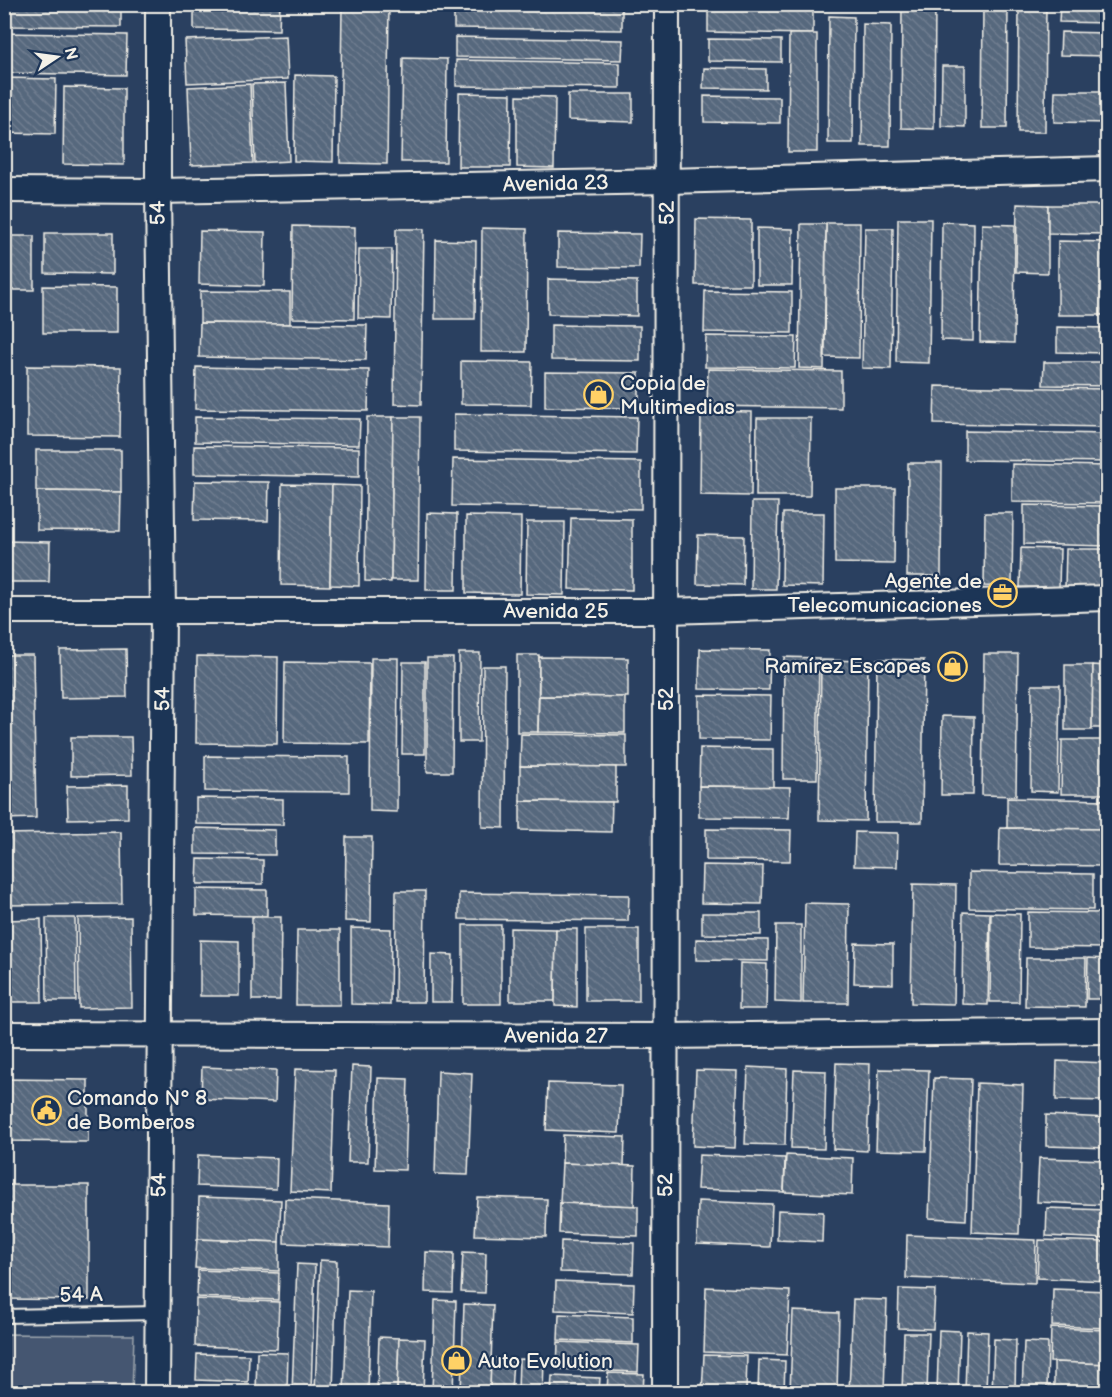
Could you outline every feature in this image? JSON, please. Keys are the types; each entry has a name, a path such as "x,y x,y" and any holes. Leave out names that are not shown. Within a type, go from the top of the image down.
{"street":[{"name":"54","path":"156,1392 163,611 158,4"},
{"name":"52","path":"665,1392 667,4"},
{"name":"Avenida 23","path":"4,190 158,191 1107,169"},
{"name":"Avenida 25","path":"4,611 666,611 1107,597"},
{"name":"Avenida 27","path":"4,1034 666,1036 1107,1031"}],"lane":[{"name":"54 A","path":"4,1316 157,1313"}],"shaded area":[{"path":"5,1334 134,1335 132,1392 5,1392"}],"building":[{"path":"4,4 121,4 121,27 4,26"},
{"path":"194,4 280,4 279,30 194,29"},
{"path":"342,4 389,4 387,164 340,163"},
{"path":"454,4 622,7 622,30 454,28"},
{"path":"708,4 813,4 813,34 708,32"},
{"path":"902,4 935,4 934,129 901,128"},
{"path":"983,4 1008,4 1007,128 982,128"},
{"path":"1019,4 1046,4 1045,132 1018,132"},
{"path":"1060,4 1108,4 1108,23 1059,22"},
{"path":"829,16 854,17 853,143 828,143"},
{"path":"863,24 891,25 890,146 862,146"},
{"path":"1061,32 1108,33 1108,56 1060,55"},
{"path":"4,33 127,35 126,75 4,73"},
{"path":"789,34 817,34 817,152 788,152"},
{"path":"286,36 288,79 187,83 185,40"},
{"path":"455,37 623,40 622,60 455,57"},
{"path":"708,39 781,40 781,62 708,61"},
{"path":"403,58 447,59 446,162 401,162"},
{"path":"456,60 620,63 620,88 456,86"},
{"path":"942,66 965,66 965,127 941,126"},
{"path":"704,68 766,69 766,89 703,88"},
{"path":"295,75 334,76 333,162 294,161"},
{"path":"4,78 56,79 55,134 4,133"},
{"path":"286,83 289,161 255,163 252,84"},
{"path":"250,84 253,163 191,165 188,87"},
{"path":"64,87 124,88 124,165 63,164"},
{"path":"1055,91 1108,91 1108,123 1054,122"},
{"path":"459,93 511,94 510,167 458,167"},
{"path":"568,94 633,94 633,122 568,120"},
{"path":"517,96 555,97 554,168 517,167"},
{"path":"704,96 780,97 780,123 704,122"},
{"path":"1017,204 1048,205 1048,273 1016,272"},
{"path":"1048,205 1108,205 1107,234 1048,233"},
{"path":"696,219 751,220 751,285 695,285"},
{"path":"898,219 931,219 929,363 896,362"},
{"path":"942,222 974,223 973,341 941,340"},
{"path":"826,223 860,223 859,358 825,357"},
{"path":"801,224 826,224 824,369 799,368"},
{"path":"982,224 1015,225 1014,343 980,342"},
{"path":"293,226 355,227 354,319 292,318"},
{"path":"482,228 527,229 526,352 481,352"},
{"path":"757,228 793,229 792,285 757,285"},
{"path":"865,228 893,228 891,369 862,368"},
{"path":"396,229 424,229 421,405 394,404"},
{"path":"200,231 265,232 264,286 199,284"},
{"path":"45,233 113,233 113,274 45,273"},
{"path":"558,233 640,234 639,268 558,267"},
{"path":"4,236 34,236 34,290 4,290"},
{"path":"436,240 476,241 475,319 435,319"},
{"path":"1058,241 1108,242 1108,315 1058,315"},
{"path":"359,249 392,249 391,319 358,318"},
{"path":"548,279 637,281 637,316 548,314"},
{"path":"43,286 117,287 117,333 43,333"},
{"path":"200,291 290,292 290,324 200,323"},
{"path":"705,291 792,292 792,333 704,332"},
{"path":"200,323 367,325 366,360 199,357"},
{"path":"551,325 640,326 640,361 551,360"},
{"path":"1057,327 1108,328 1108,353 1057,352"},
{"path":"706,336 796,337 795,368 705,367"},
{"path":"461,361 532,362 531,405 461,404"},
{"path":"1044,362 1108,362 1108,386 1043,385"},
{"path":"27,366 121,367 120,437 27,436"},
{"path":"196,367 369,370 368,411 195,409"},
{"path":"708,369 841,371 841,408 707,406"},
{"path":"545,372 639,373 639,408 545,407"},
{"path":"935,386 1108,389 1108,427 934,424"},
{"path":"701,411 752,412 751,496 700,495"},
{"path":"454,414 637,417 636,454 454,451"},
{"path":"195,417 360,419 359,445 195,442"},
{"path":"367,417 393,417 391,582 365,581"},
{"path":"393,417 420,417 418,580 391,580"},
{"path":"757,418 811,418 810,496 756,496"},
{"path":"965,431 1108,434 1108,462 965,460"},
{"path":"194,446 359,448 359,477 194,474"},
{"path":"36,450 121,450 121,492 36,491"},
{"path":"453,459 641,462 641,509 452,506"},
{"path":"908,463 942,463 941,576 907,576"},
{"path":"1012,464 1108,466 1108,503 1012,502"},
{"path":"195,481 269,482 268,521 194,520"},
{"path":"282,484 332,485 330,586 281,585"},
{"path":"332,485 360,486 359,586 330,585"},
{"path":"835,488 895,488 894,564 835,563"},
{"path":"37,491 121,492 120,531 37,530"},
{"path":"752,502 778,502 776,589 751,589"},
{"path":"1024,505 1108,506 1108,546 1024,544"},
{"path":"427,513 457,514 456,590 426,590"},
{"path":"783,513 824,513 823,586 782,585"},
{"path":"985,513 1013,513 1012,587 984,586"},
{"path":"466,516 521,517 520,594 466,593"},
{"path":"571,518 632,519 632,590 569,589"},
{"path":"527,522 565,522 564,595 526,594"},
{"path":"698,535 744,536 743,585 697,584"},
{"path":"4,541 50,542 49,582 4,582"},
{"path":"1021,548 1060,549 1059,588 1020,587"},
{"path":"1066,549 1108,549 1108,587 1065,587"},
{"path":"126,649 127,697 61,698 60,650"},
{"path":"700,649 770,650 769,690 699,689"},
{"path":"459,653 480,653 479,742 459,742"},
{"path":"984,654 1018,654 1016,796 982,795"},
{"path":"4,655 33,655 36,818 4,819"},
{"path":"517,655 539,655 538,732 517,732"},
{"path":"197,656 278,657 277,744 196,743"},
{"path":"539,657 628,658 628,697 539,696"},
{"path":"784,657 819,658 817,779 783,779"},
{"path":"371,658 398,658 397,812 370,811"},
{"path":"427,658 453,658 452,772 427,772"},
{"path":"877,659 924,660 922,822 875,822"},
{"path":"821,660 868,661 866,821 819,820"},
{"path":"285,662 370,663 369,744 284,743"},
{"path":"403,662 425,662 425,754 402,754"},
{"path":"1065,665 1093,665 1092,730 1065,730"},
{"path":"1093,665 1108,666 1108,728 1092,728"},
{"path":"483,666 505,666 504,828 482,827"},
{"path":"1032,685 1060,685 1058,792 1031,791"},
{"path":"699,695 771,696 770,740 699,739"},
{"path":"539,696 625,697 625,733 538,732"},
{"path":"942,716 974,717 973,795 941,795"},
{"path":"521,734 626,735 626,767 520,766"},
{"path":"71,737 131,737 132,775 71,776"},
{"path":"1062,740 1108,740 1108,794 1061,794"},
{"path":"700,748 773,749 773,787 699,786"},
{"path":"205,756 349,757 349,792 205,791"},
{"path":"520,766 616,767 616,802 520,801"},
{"path":"128,785 128,818 68,819 67,786"},
{"path":"699,786 790,787 789,818 699,817"},
{"path":"196,798 283,799 283,825 196,824"},
{"path":"1007,798 1108,800 1108,829 1007,828"},
{"path":"520,801 612,802 611,832 520,830"},
{"path":"195,828 275,830 275,855 195,854"},
{"path":"1000,828 1108,829 1108,866 999,865"},
{"path":"706,829 791,830 790,861 706,860"},
{"path":"121,832 122,904 4,905 4,834"},
{"path":"855,832 898,833 897,867 854,866"},
{"path":"346,837 372,837 371,922 345,921"},
{"path":"198,859 263,860 263,884 197,884"},
{"path":"702,865 763,866 762,904 701,903"},
{"path":"969,872 1093,874 1093,910 969,908"},
{"path":"913,884 956,885 954,1004 911,1003"},
{"path":"196,889 267,890 267,916 196,915"},
{"path":"396,891 425,891 424,1002 395,1002"},
{"path":"459,893 629,895 628,921 459,919"},
{"path":"805,903 849,904 848,1003 803,1003"},
{"path":"963,912 990,913 988,1005 962,1004"},
{"path":"1028,912 1108,913 1108,948 1028,947"},
{"path":"702,913 761,913 761,935 702,934"},
{"path":"991,913 1020,914 1019,1002 990,1002"},
{"path":"131,917 132,1007 79,1008 78,918"},
{"path":"252,917 281,917 280,1000 252,1000"},
{"path":"46,918 75,918 76,1001 47,1001"},
{"path":"41,919 42,1002 4,1002 4,920"},
{"path":"463,925 501,925 501,1004 463,1004"},
{"path":"776,925 801,925 801,1003 775,1002"},
{"path":"351,928 391,929 390,1005 351,1004"},
{"path":"510,928 556,929 555,1001 510,1001"},
{"path":"556,929 577,929 577,1007 555,1006"},
{"path":"586,929 639,929 639,1001 586,1001"},
{"path":"297,930 340,930 340,1005 296,1005"},
{"path":"696,939 768,940 768,961 696,960"},
{"path":"200,940 239,941 239,996 200,996"},
{"path":"855,943 893,944 893,984 854,983"},
{"path":"431,954 453,955 452,1002 431,1002"},
{"path":"1026,958 1086,958 1085,1007 1025,1006"},
{"path":"1088,958 1108,959 1108,999 1087,999"},
{"path":"740,963 767,964 766,1009 739,1009"},
{"path":"1057,1061 1108,1063 1108,1101 1056,1100"},
{"path":"836,1063 870,1064 867,1151 833,1149"},
{"path":"352,1066 371,1067 368,1162 348,1162"},
{"path":"202,1067 276,1070 275,1102 201,1099"},
{"path":"748,1067 787,1069 785,1145 745,1144"},
{"path":"295,1069 335,1070 331,1193 290,1191"},
{"path":"879,1069 929,1070 926,1151 876,1150"},
{"path":"696,1070 738,1071 735,1148 693,1146"},
{"path":"794,1070 826,1071 824,1149 791,1148"},
{"path":"438,1071 472,1073 468,1175 435,1174"},
{"path":"378,1078 408,1079 405,1170 375,1169"},
{"path":"934,1078 971,1079 966,1220 929,1218"},
{"name":"Comando Nº 8 de Bomberos","path":"4,1079 88,1080 88,1142 4,1141"},
{"path":"548,1083 621,1085 619,1133 546,1130"},
{"path":"977,1083 1023,1085 1019,1234 972,1232"},
{"path":"1046,1115 1108,1118 1108,1148 1046,1146"},
{"path":"563,1135 625,1137 624,1166 562,1163"},
{"path":"198,1155 277,1158 276,1189 197,1186"},
{"path":"699,1155 785,1158 784,1192 697,1189"},
{"path":"786,1155 853,1158 852,1195 784,1192"},
{"path":"1039,1158 1108,1160 1108,1205 1037,1202"},
{"path":"562,1163 635,1166 634,1206 560,1203"},
{"path":"4,1185 89,1185 89,1300 4,1299"},
{"path":"199,1197 281,1200 279,1242 198,1239"},
{"path":"477,1197 547,1199 546,1237 475,1235"},
{"path":"285,1199 389,1203 388,1247 284,1243"},
{"path":"698,1201 772,1204 770,1247 697,1244"},
{"path":"560,1203 638,1206 638,1236 559,1233"},
{"path":"1047,1208 1108,1210 1108,1239 1046,1236"},
{"path":"778,1210 823,1212 822,1242 777,1240"},
{"path":"907,1235 1036,1240 1035,1283 906,1278"},
{"path":"197,1239 279,1242 279,1271 195,1268"},
{"path":"1039,1240 1108,1242 1108,1281 1037,1278"},
{"path":"561,1241 634,1243 633,1274 560,1272"},
{"path":"426,1252 454,1253 453,1293 425,1292"},
{"path":"463,1252 486,1253 485,1293 461,1292"},
{"path":"320,1260 337,1261 333,1392 315,1392"},
{"path":"297,1264 315,1265 311,1392 292,1392"},
{"path":"198,1270 279,1273 278,1300 197,1297"},
{"path":"556,1281 634,1284 633,1313 555,1310"},
{"path":"706,1287 790,1291 787,1355 704,1352"},
{"path":"899,1289 935,1290 933,1329 898,1328"},
{"path":"1053,1289 1108,1291 1108,1328 1052,1326"},
{"path":"348,1290 371,1291 368,1392 344,1392"},
{"path":"196,1299 279,1302 277,1349 195,1346"},
{"path":"853,1299 887,1300 884,1392 849,1392"},
{"path":"435,1300 456,1301 453,1392 432,1392"},
{"path":"464,1304 493,1305 490,1392 461,1392"},
{"path":"793,1311 839,1313 837,1392 790,1392"},
{"path":"559,1314 633,1317 633,1343 558,1340"},
{"path":"1051,1328 1108,1330 1108,1364 1050,1362"},
{"path":"939,1330 960,1331 958,1392 937,1392"},
{"path":"967,1331 988,1332 986,1392 965,1392"},
{"path":"904,1333 929,1333 927,1392 902,1392"},
{"path":"379,1337 399,1338 397,1392 377,1392"},
{"path":"399,1338 425,1339 423,1392 397,1392"},
{"path":"994,1339 1016,1340 1015,1392 992,1392"},
{"path":"558,1342 639,1345 638,1372 557,1369"},
{"path":"1024,1342 1048,1343 1047,1392 1022,1392"},
{"path":"257,1352 288,1353 287,1392 256,1392"},
{"path":"197,1354 249,1355 248,1382 196,1380"},
{"path":"704,1355 747,1356 746,1392 702,1392"},
{"path":"491,1358 513,1359 511,1392 490,1392"},
{"path":"519,1359 544,1360 543,1392 518,1392"},
{"path":"759,1360 785,1361 784,1392 758,1392"},
{"path":"1054,1362 1108,1364 1108,1392 1054,1392"},
{"path":"608,1373 644,1374 643,1392 607,1392"},
{"path":"552,1376 600,1378 599,1392 551,1392"},
{"path":"197,1389 247,1391 247,1392 197,1392"}],"place":[{"name":"Copia de Multimedias","path":"599,395"},
{"name":"Agente de Telecomunicaciones","path":"1003,593"},
{"name":"Ramírez Escapes","path":"952,666"},
{"name":"Comando Nº 8 de Bomberos","path":"46,1110"},
{"name":"Auto Evolution","path":"457,1361"}]}
